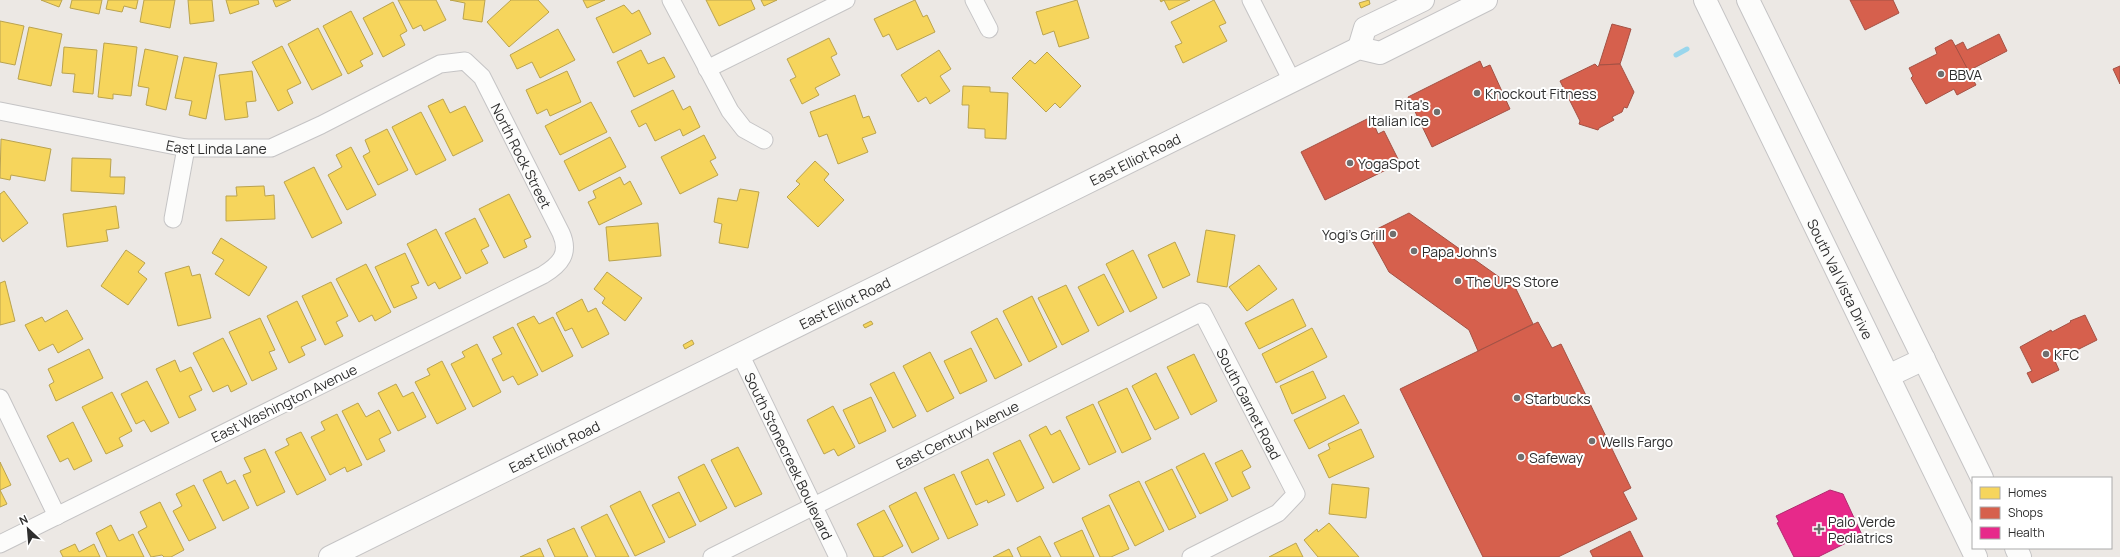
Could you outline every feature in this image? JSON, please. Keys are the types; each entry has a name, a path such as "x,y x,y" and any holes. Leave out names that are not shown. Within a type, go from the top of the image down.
{"main road":[{"path":"1423,0 1365,28 1359,48 1380,53 1467,5 1486,0"},
{"name":"South Val Vista Drive","path":"1705,0 1972,549"},
{"path":"1748,0 1982,477"},
{"name":"East Elliot Road","path":"330,557 1359,48"},
{"path":"1888,376 1924,359"}],"street":[{"path":"671,0 706,69 736,120 744,129 764,140"},
{"path":"706,69 846,0"},
{"path":"974,0 989,29"},
{"path":"1252,0 1292,81"},
{"name":"East Linda Lane","path":"0,111 186,148 271,148 321,125 440,64 465,61"},
{"name":"North Rock Street","path":"465,61 482,77 561,233 565,249 564,257"},
{"path":"173,219 186,148"},
{"name":"East Washington Avenue","path":"0,544 543,275 559,264 564,257"},
{"name":"South Garnet Road","path":"1190,557 1278,513 1296,494 1202,312"},
{"name":"East Century Avenue","path":"712,557 1202,312"},
{"name":"South Stonecreek Boulevard","path":"740,354 838,557"},
{"path":"0,398 58,516"}],"building: Homes":[{"path":"41,0 62,0 59,7"},
{"path":"72,0 102,0 99,14 70,8"},
{"path":"108,0 138,0 136,9 124,6 122,12 106,9"},
{"path":"144,0 175,0 170,28 140,22"},
{"path":"188,0 212,0 214,21 190,24"},
{"path":"226,0 258,0 259,4 230,14"},
{"path":"273,0 291,0 276,7"},
{"path":"398,0 436,0 446,20 424,31 421,25 413,29"},
{"path":"450,0 485,0 482,22 463,19 465,3"},
{"path":"511,0 538,0 549,12 509,47 487,22"},
{"path":"583,0 605,0 587,8"},
{"path":"706,0 751,0 755,9 719,26"},
{"path":"761,0 777,0 764,6"},
{"path":"915,0 923,17 927,15 935,32 897,50 889,34 883,37 874,19"},
{"path":"1077,0 1089,38 1059,47 1054,31 1043,35 1036,12"},
{"path":"1164,0 1190,0 1169,10"},
{"path":"1214,0 1226,23 1219,26 1227,41 1183,63 1175,46 1182,43 1171,22"},
{"path":"1369,0 1370,4 1361,8 1359,3"},
{"path":"393,2 407,31 400,35 405,45 383,57 363,18"},
{"path":"624,5 632,14 639,10 651,34 613,53 596,18"},
{"path":"351,11 373,54 360,61 363,66 348,74 323,26"},
{"path":"0,21 24,26 15,65 0,62"},
{"path":"29,27 62,34 51,86 18,79"},
{"path":"318,28 342,75 312,90 288,44"},
{"path":"558,29 575,60 540,78 532,62 517,69 510,55"},
{"path":"829,38 837,54 831,57 840,75 815,88 819,95 802,104 790,80 796,77 787,59"},
{"path":"104,43 137,47 131,96 113,94 113,99 98,97"},
{"path":"282,46 301,83 287,90 293,103 278,111 252,62"},
{"path":"64,47 97,50 93,94 73,92 75,74 62,73"},
{"path":"145,49 178,56 166,110 146,105 149,88 138,86"},
{"path":"641,50 648,64 664,57 675,77 634,97 617,62"},
{"path":"939,50 951,69 940,76 950,91 930,104 926,97 918,102 901,75"},
{"path":"1047,52 1081,86 1060,108 1055,103 1046,112 1012,78 1030,60 1035,64"},
{"path":"184,57 217,63 206,119 189,115 192,101 175,98"},
{"path":"252,71 256,101 246,102 248,117 225,120 219,75"},
{"path":"567,71 581,102 550,116 547,109 537,114 526,90"},
{"path":"963,86 990,87 990,92 1008,93 1006,139 985,138 985,129 968,128 969,105 962,105"},
{"path":"673,90 683,110 690,106 700,127 683,136 680,129 655,141 646,123 639,127 631,111"},
{"path":"855,95 863,118 869,116 876,133 862,138 868,152 838,164 827,134 819,137 810,112"},
{"path":"443,99 450,113 465,106 483,141 453,156 428,106"},
{"path":"591,102 607,132 560,155 545,126"},
{"path":"421,112 446,160 416,175 392,127"},
{"path":"387,129 408,170 378,185 363,156 370,152 365,140"},
{"path":"704,135 716,158 710,161 718,175 680,194 661,157"},
{"path":"610,137 626,167 579,191 564,161"},
{"path":"1,139 51,149 45,181 11,175 10,180 0,178"},
{"path":"351,147 376,195 347,210 328,175 342,167 336,155"},
{"path":"72,158 111,159 110,177 125,177 124,194 71,191"},
{"path":"815,161 829,174 824,180 844,200 818,227 787,197 800,184 796,181"},
{"path":"314,167 342,223 312,238 284,182"},
{"path":"620,177 624,185 630,181 642,204 599,225 588,202 596,198 593,191"},
{"path":"264,186 265,196 274,195 275,219 226,221 226,196 237,196 236,187"},
{"path":"740,189 759,192 748,248 719,243 722,224 714,222 718,198 737,201"},
{"path":"4,191 28,223 3,242 0,237 0,194"},
{"path":"509,194 531,237 524,240 527,247 504,258 479,209"},
{"path":"116,206 119,228 106,230 108,241 67,247 63,214"},
{"path":"475,218 489,246 481,250 488,263 466,274 445,233"},
{"path":"658,223 661,256 609,261 606,227"},
{"path":"436,229 461,278 439,289 435,282 428,286 407,244"},
{"path":"1206,230 1235,235 1227,287 1197,282"},
{"path":"221,238 267,267 249,296 215,274 224,260 212,253"},
{"path":"1175,242 1190,275 1163,288 1148,255"},
{"path":"126,250 145,263 138,272 147,279 128,305 101,286"},
{"path":"1133,250 1157,298 1130,312 1106,264"},
{"path":"405,253 419,283 411,286 417,298 394,308 375,267"},
{"path":"366,264 391,312 375,321 372,315 359,322 336,279"},
{"path":"1259,265 1277,289 1247,311 1229,287"},
{"path":"189,266 192,276 200,274 211,318 178,326 165,273"},
{"path":"607,272 642,298 625,321 602,303 605,298 594,289"},
{"path":"1104,274 1124,312 1098,326 1078,287"},
{"path":"5,281 15,321 0,325 0,283"},
{"path":"331,282 348,316 336,322 343,336 325,345 302,296"},
{"path":"1066,285 1089,331 1062,345 1038,298"},
{"path":"1032,296 1057,347 1029,362 1003,311"},
{"path":"582,299 588,312 596,308 609,334 582,348 572,328 565,331 556,313"},
{"path":"1293,299 1306,326 1259,349 1245,323"},
{"path":"297,301 316,340 301,347 305,355 289,363 267,316"},
{"path":"67,310 83,339 58,353 53,344 39,351 25,325 42,317 45,322"},
{"path":"534,316 539,324 553,317 573,356 542,372 517,324"},
{"path":"260,318 275,350 269,352 277,369 252,381 229,332"},
{"path":"997,318 1022,365 995,379 971,332"},
{"path":"871,321 873,324 865,328 863,325"},
{"path":"513,327 538,375 518,385 513,376 503,381 492,359 502,354 493,337"},
{"path":"1312,328 1327,357 1276,383 1262,354"},
{"path":"223,338 247,384 231,392 228,385 213,392 193,353"},
{"path":"692,340 694,344 685,349 683,345"},
{"path":"477,344 501,392 473,407 451,364 465,357 462,352"},
{"path":"971,348 987,381 960,394 944,361"},
{"path":"89,349 103,378 56,401 49,385 54,382 48,369"},
{"path":"930,352 954,398 927,412 903,366"},
{"path":"1194,354 1217,401 1191,415 1167,367"},
{"path":"175,360 180,372 191,367 202,390 189,396 196,410 179,418 156,369"},
{"path":"442,361 466,409 437,424 415,382 430,375 427,369"},
{"path":"1313,371 1326,398 1292,414 1280,386"},
{"path":"894,372 916,416 893,428 870,384"},
{"path":"1156,373 1179,418 1155,430 1132,386"},
{"path":"147,381 169,423 151,432 144,420 136,424 121,394"},
{"path":"396,384 403,397 413,392 426,417 398,431 378,393"},
{"path":"1127,388 1151,439 1122,453 1098,402"},
{"path":"112,392 132,431 119,438 123,446 106,454 82,407"},
{"path":"1344,395 1359,423 1309,449 1294,420"},
{"path":"871,397 886,431 859,444 843,410"},
{"path":"358,403 366,417 379,410 391,433 379,439 385,451 367,460 342,411"},
{"path":"1093,404 1116,452 1089,465 1066,417"},
{"path":"833,406 855,447 838,456 834,449 824,454 807,420"},
{"path":"337,414 362,465 347,472 345,467 330,475 311,437 325,430 321,422"},
{"path":"73,422 92,461 74,470 68,458 60,462 47,436"},
{"path":"1046,426 1051,435 1060,430 1080,469 1053,483 1029,435"},
{"path":"1361,429 1374,457 1329,478 1318,455 1330,449 1328,444"},
{"path":"301,432 326,480 297,495 275,452 289,445 286,439"},
{"path":"1020,440 1044,488 1017,502 993,453"},
{"path":"738,447 762,494 735,507 711,460"},
{"path":"265,449 285,492 257,506 243,475 251,472 244,458"},
{"path":"1242,450 1251,467 1242,472 1250,488 1232,497 1215,463"},
{"path":"1204,453 1228,500 1200,514 1176,467"},
{"path":"988,459 1005,495 988,503 987,500 976,505 961,472"},
{"path":"0,462 11,485 0,490"},
{"path":"704,464 727,508 700,522 678,477"},
{"path":"1172,469 1196,517 1169,530 1145,482"},
{"path":"221,471 227,484 235,480 249,508 223,521 203,480"},
{"path":"954,474 978,525 948,539 924,488"},
{"path":"1139,481 1164,531 1135,546 1109,495"},
{"path":"1332,484 1369,488 1366,518 1329,514"},
{"path":"194,485 216,528 189,541 173,511 182,506 176,494"},
{"path":"0,490 7,504 0,507"},
{"path":"640,491 665,542 635,556 610,506"},
{"path":"679,492 696,525 669,538 652,505"},
{"path":"916,492 939,539 912,553 889,506"},
{"path":"160,502 184,550 171,557 164,557 162,555 151,557 138,532 147,527 140,512"},
{"path":"1109,505 1129,549 1111,557 1100,557 1082,518"},
{"path":"884,510 903,546 882,557 874,557 857,524"},
{"path":"607,514 629,557 596,557 581,527"},
{"path":"1329,523 1359,557 1318,557 1304,540 1317,529 1318,532"},
{"path":"111,525 119,541 133,534 144,557 107,557 96,533"},
{"path":"574,528 588,557 555,557 547,540"},
{"path":"1082,530 1094,557 1061,557 1054,543"},
{"path":"1040,536 1051,557 1021,557 1017,548"},
{"path":"1296,543 1303,557 1269,557"},
{"path":"75,544 79,552 94,544 100,557 63,557 60,551"},
{"path":"540,548 544,557 520,557"},
{"path":"1009,549 1013,557 993,557"}],"building: Shops":[{"path":"1850,0 1893,0 1899,13 1865,30"},
{"path":"1612,24 1631,29 1623,55 1620,64 1599,65"},
{"path":"1999,34 2007,51 1968,71 1955,46 1963,42 1967,50"},
{"name":"BBVA","path":"1952,40 1976,85 1957,95 1954,89 1926,104 1911,78 1913,76 1909,68 1937,54 1935,48"},
{"path":"1480,61 1483,68 1490,65 1510,109 1432,147 1408,97"},
{"path":"1595,64 1598,67 1599,65 1620,64 1634,92 1627,108 1624,107 1622,112 1612,117 1614,120 1598,130 1579,124 1580,121 1560,81"},
{"path":"2120,66 2120,84 2113,69"},
{"path":"1371,117 1378,134 1384,131 1400,163 1325,200 1301,152"},
{"path":"1409,213 1516,289 1533,324 1478,351 1469,330 1389,272 1372,241 1375,239 1371,232"},
{"name":"KFC","path":"2085,315 2097,340 2055,361 2059,370 2032,383 2027,373 2032,371 2020,347 2051,330 2052,332 2071,322 2070,321"},
{"path":"1538,322 1552,348 1561,344 1631,488 1623,492 1637,519 1558,557 1483,557 1400,389"},
{"path":"1630,531 1643,557 1593,557 1590,551"}],"building: Health":[{"name":"Palo Verde Pediatrics","path":"1830,490 1843,494 1862,535 1818,557 1794,557 1777,523 1779,522 1776,516"}],"waterway":[{"path":"1676,55 1687,49"}],"place":[{"name":"BBVA","path":"1941,74"},
{"name":"Knockout Fitness","path":"1477,93"},
{"name":"Rita's Italian Ice","path":"1437,112"},
{"name":"YogaSpot","path":"1350,163"},
{"name":"Yogi's Grill","path":"1393,234"},
{"name":"Papa John's","path":"1414,251"},
{"name":"The UPS Store","path":"1458,281"},
{"name":"KFC","path":"2046,354"},
{"name":"Starbucks","path":"1517,398"},
{"name":"Wells Fargo","path":"1592,441"},
{"name":"Safeway","path":"1521,457"},
{"name":"Palo Verde Pediatrics","path":"1819,529"}]}
